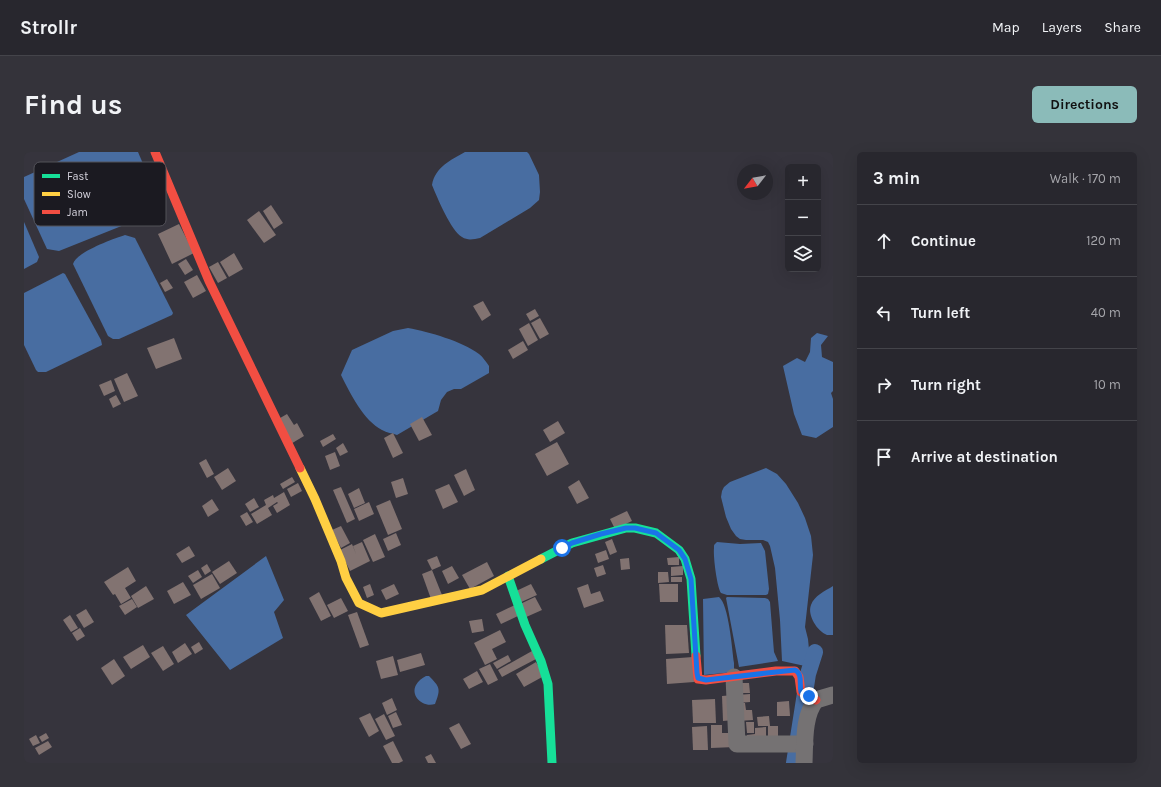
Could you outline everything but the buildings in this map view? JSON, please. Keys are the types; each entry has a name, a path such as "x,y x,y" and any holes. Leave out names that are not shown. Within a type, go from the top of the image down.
{"street":[{"path":"155,152 159,162"},
{"path":"166,178 209,281 315,499 338,554 346,578 359,604 381,613 482,590 572,543 626,528 635,528 656,533 679,550 685,559 691,579 698,678 706,680 795,670 800,675 801,692 816,700 833,695"},
{"path":"508,576 525,625 541,661 548,684 552,763"},
{"path":"734,677 737,744 805,744"},
{"path":"804,763 809,713 816,700"}],"water":[{"path":"79,152 138,152 142,162 57,162"},
{"path":"465,152 527,152 539,175 539,200 530,208 480,238 469,239 462,237 453,228 432,185 436,173 444,165"},
{"path":"34,172 34,221 24,199 24,177"},
{"path":"24,222 39,257 37,262 24,269"},
{"path":"36,226 122,226 59,251 47,249"},
{"path":"125,235 135,238 173,313 172,315 119,339 113,339 108,336 73,264 76,259 88,251"},
{"path":"63,273 65,274 101,340 102,345 46,372 38,372 24,345 24,293"},
{"path":"408,328 445,338 472,349 486,361 489,366 489,373 461,389 454,389 447,392 441,400 438,411 397,435 382,430 369,420 358,406 341,375 352,350 393,331"},
{"path":"817,333 828,336 821,345 822,357 833,362 833,391 831,393 833,399 833,427 816,438 802,435 794,414 783,366 797,358 805,362 810,352 811,338"},
{"path":"766,468 777,474 786,484 798,503 811,536 813,555 805,627 808,639 810,663 805,666 782,661 775,568 770,546 768,542 763,540 746,540 740,539 736,536 726,517 721,497 724,487 730,482"},
{"path":"717,542 740,544 761,543 765,551 769,589 768,594 727,595 721,593 714,558 714,545"},
{"path":"266,556 284,600 274,612 283,638 230,670 186,615"},
{"path":"833,586 833,635 827,635 816,626 810,613 810,609 812,602 820,594"},
{"path":"719,597 728,618 734,672 704,675 703,599"},
{"path":"727,597 768,599 770,602 774,652 778,661 739,667"},
{"path":"426,676 429,676 439,691 435,704 430,705 422,703 416,697 415,689 417,684"}],"waterway":[{"path":"794,763 808,674 815,652"}],"traffic: fast":[{"path":"541,559 572,543 626,528 635,528 656,533 679,550 685,559 691,579 696,656"},
{"path":"508,576 525,625 541,661 548,684 552,763"}],"traffic: slow":[{"path":"300,468 315,499 341,561 346,578 359,603 381,613 482,590 541,559"}],"traffic: jam":[{"path":"155,152 159,162"},
{"path":"166,178 209,281 300,468"},
{"path":"696,656 698,679 706,680 776,671 795,671 799,677 801,692 816,700"}],"route":[{"path":"562,548 572,543 626,528 635,528 656,533 679,550 685,559 691,579 694,639 698,678 706,680 795,670 800,675 801,692 809,696"}]}
